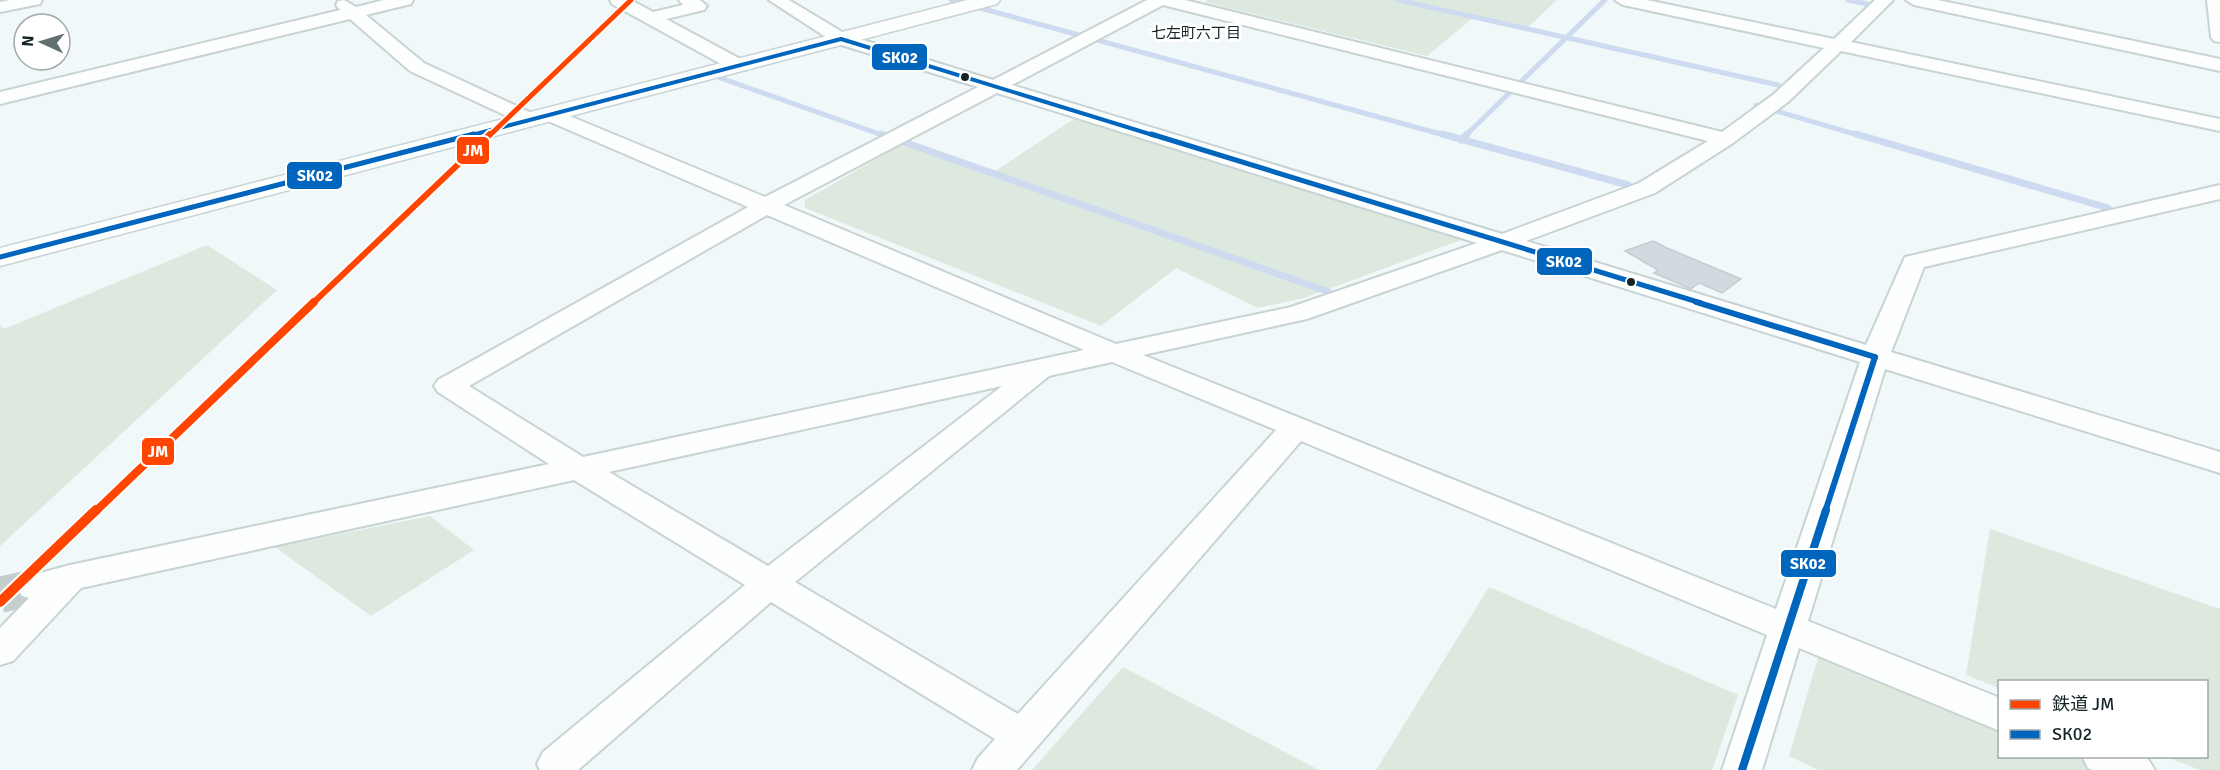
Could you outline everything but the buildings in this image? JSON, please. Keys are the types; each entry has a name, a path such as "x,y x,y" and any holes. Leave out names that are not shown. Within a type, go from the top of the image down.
{"street":[{"path":"0,7 34,0"},
{"path":"338,0 417,67 766,206 1114,353 1998,714"},
{"path":"1,95 405,0"},
{"path":"651,18 698,6 687,0"},
{"path":"777,0 841,39 2220,463"},
{"path":"0,257 990,0"},
{"path":"1022,735 578,468 448,386 766,206 1162,0 1726,139"},
{"path":"1623,0 2220,125"},
{"path":"34,587 1298,313 1500,243 1647,188 1726,139 1781,98 1885,0"},
{"path":"1914,0 2220,65"},
{"path":"2215,0 2220,30"},
{"path":"630,3 651,18 739,66"},
{"path":"1742,770 1875,357 1914,262 2220,192"},
{"path":"556,764 770,583 1043,368"},
{"path":"992,770 1296,427"},
{"path":"0,651 70,578"},
{"path":"2107,758 2135,770"}],"shaded area":[{"path":"1208,0 1557,0 1527,28 1474,17 1427,56 1204,2"},
{"path":"1075,118 1464,239 1304,298 1258,308 1176,268 1101,326 805,208 805,200 901,145 991,174"},
{"path":"207,245 277,290 0,546 0,326 4,329"},
{"path":"430,516 474,550 371,616 275,547"},
{"path":"1990,529 2220,609 2220,770 2200,770 2170,758 2208,758 2208,680 1998,680 1998,688 1966,675"},
{"path":"1489,587 1738,695 1712,770 1376,770"},
{"path":"1820,651 1998,725 1998,758 2078,758 2108,770 1818,770 1789,756"},
{"path":"1123,667 1319,770 1032,770"}],"waterway":[{"path":"951,0 1448,136"},
{"path":"1398,0 1566,38"},
{"path":"1566,38 1605,0"},
{"path":"1848,0 1867,4"},
{"path":"1465,136 1566,38"},
{"path":"1566,38 1778,85"},
{"path":"715,76 885,136"},
{"path":"1756,105 1861,136"},
{"path":"881,134 1329,292"},
{"path":"1442,134 1462,139"},
{"path":"1856,134 2108,208"},
{"path":"1462,139 1465,136"},
{"path":"1462,139 1628,185"}],"tunnel":[{"path":"0,595 34,587"}],"rail line":[{"name":"JM","path":"0,602 631,0"}],"transit line":[{"name":"SK02","path":"0,257 841,39 1875,357"},
{"name":"SK02","path":"1742,770 1875,357"}],"district":[{"name":"七左町六丁目","path":"1196,33"}]}
